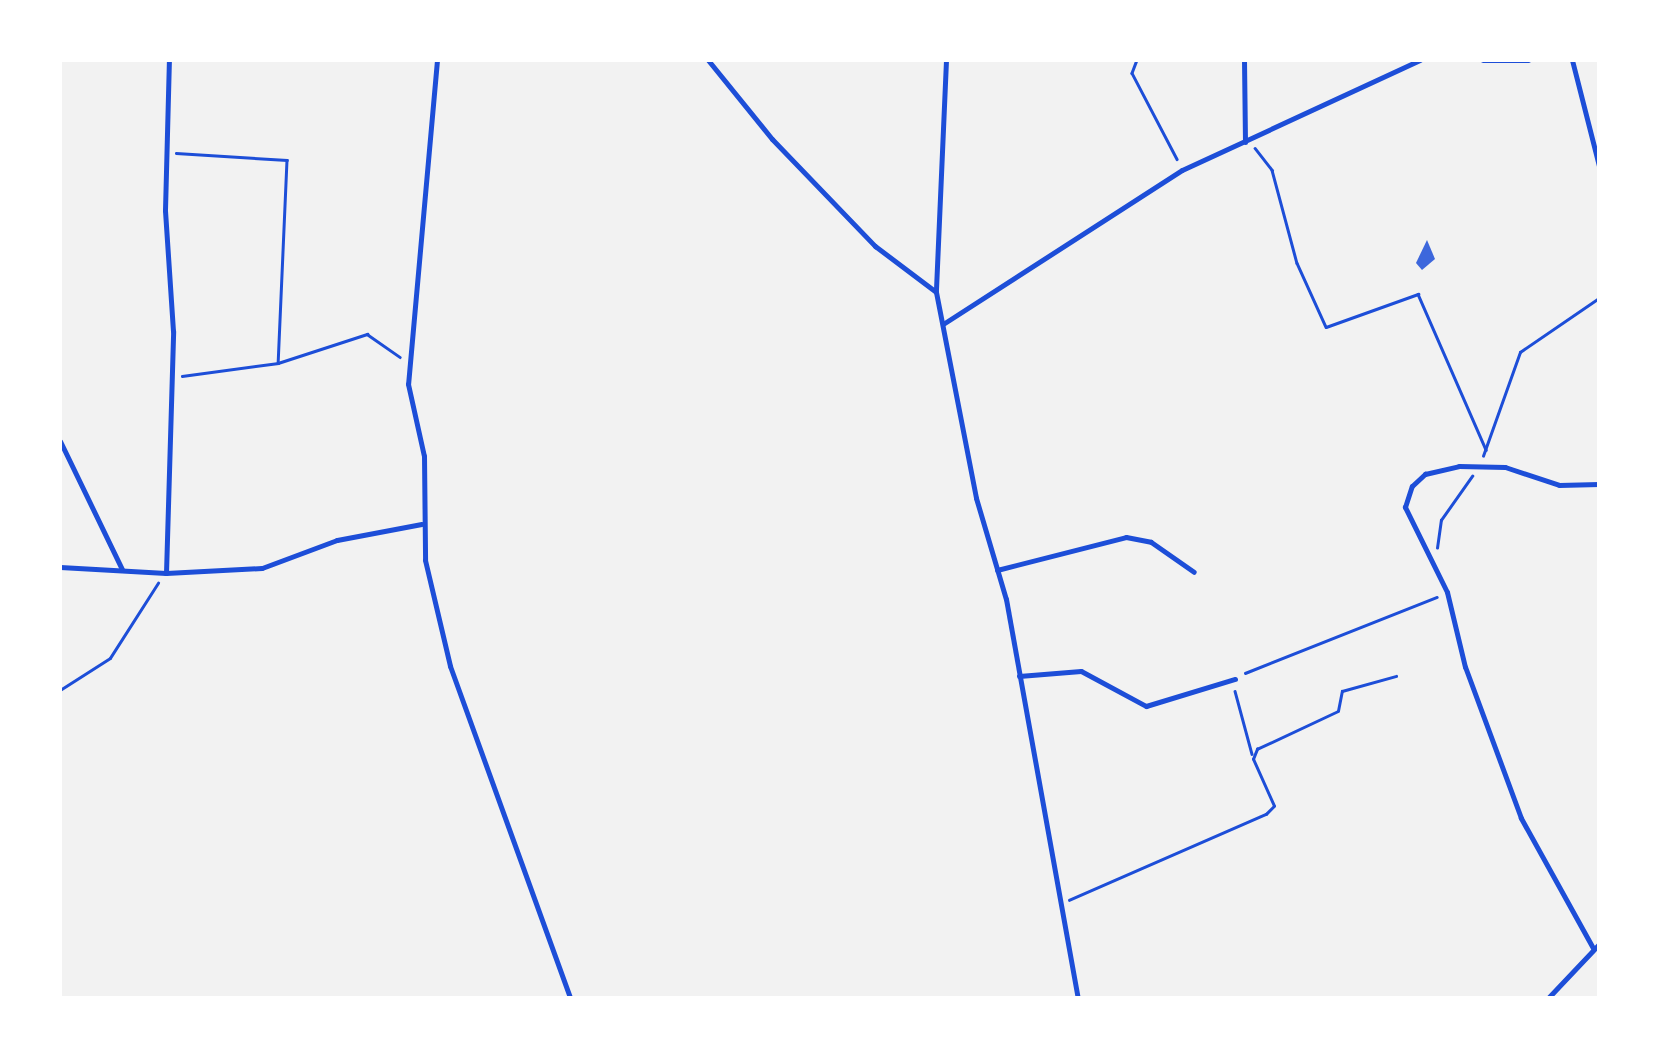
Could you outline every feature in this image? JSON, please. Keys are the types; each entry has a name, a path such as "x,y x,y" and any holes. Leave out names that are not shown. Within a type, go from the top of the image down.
{"street":[{"path":"166,573 171,378 165,152 169,60"},
{"path":"437,60 409,366 410,404 424,456 422,524 450,666 570,998"},
{"path":"708,60 772,140 875,246 936,292"},
{"path":"946,60 936,292 976,498 998,570 1078,998"},
{"path":"1244,60 1245,142"},
{"path":"943,324 1182,170 1420,60"},
{"path":"1483,60 1528,60"},
{"path":"1572,60 1599,166"},
{"path":"60,441 122,570"},
{"path":"1548,998 1596,946 1506,784 1465,667 1447,592 1405,507 1412,486 1433,471 1480,464 1559,486 1599,484"},
{"path":"60,567 166,573 262,568 337,540 422,524"},
{"path":"998,570 1126,537 1151,542 1194,572"},
{"path":"1019,676 1081,671 1146,706 1235,678"}],"path":[{"path":"1137,60 1132,72 1182,170"},
{"path":"1245,142 1272,170 1297,263 1326,327 1343,326 1418,294 1486,450"},
{"path":"165,152 287,160 278,363"},
{"path":"1433,559 1441,520 1480,464 1526,342 1599,298"},
{"path":"171,378 278,363 367,334 409,366"},
{"path":"60,690 110,658 166,573"},
{"path":"1058,904 1266,814 1274,806 1252,754 1235,678 1447,592"},
{"path":"1252,754 1338,711 1342,692 1396,676"}],"building":[{"path":"1427,240 1435,259 1422,270 1416,263"}]}
